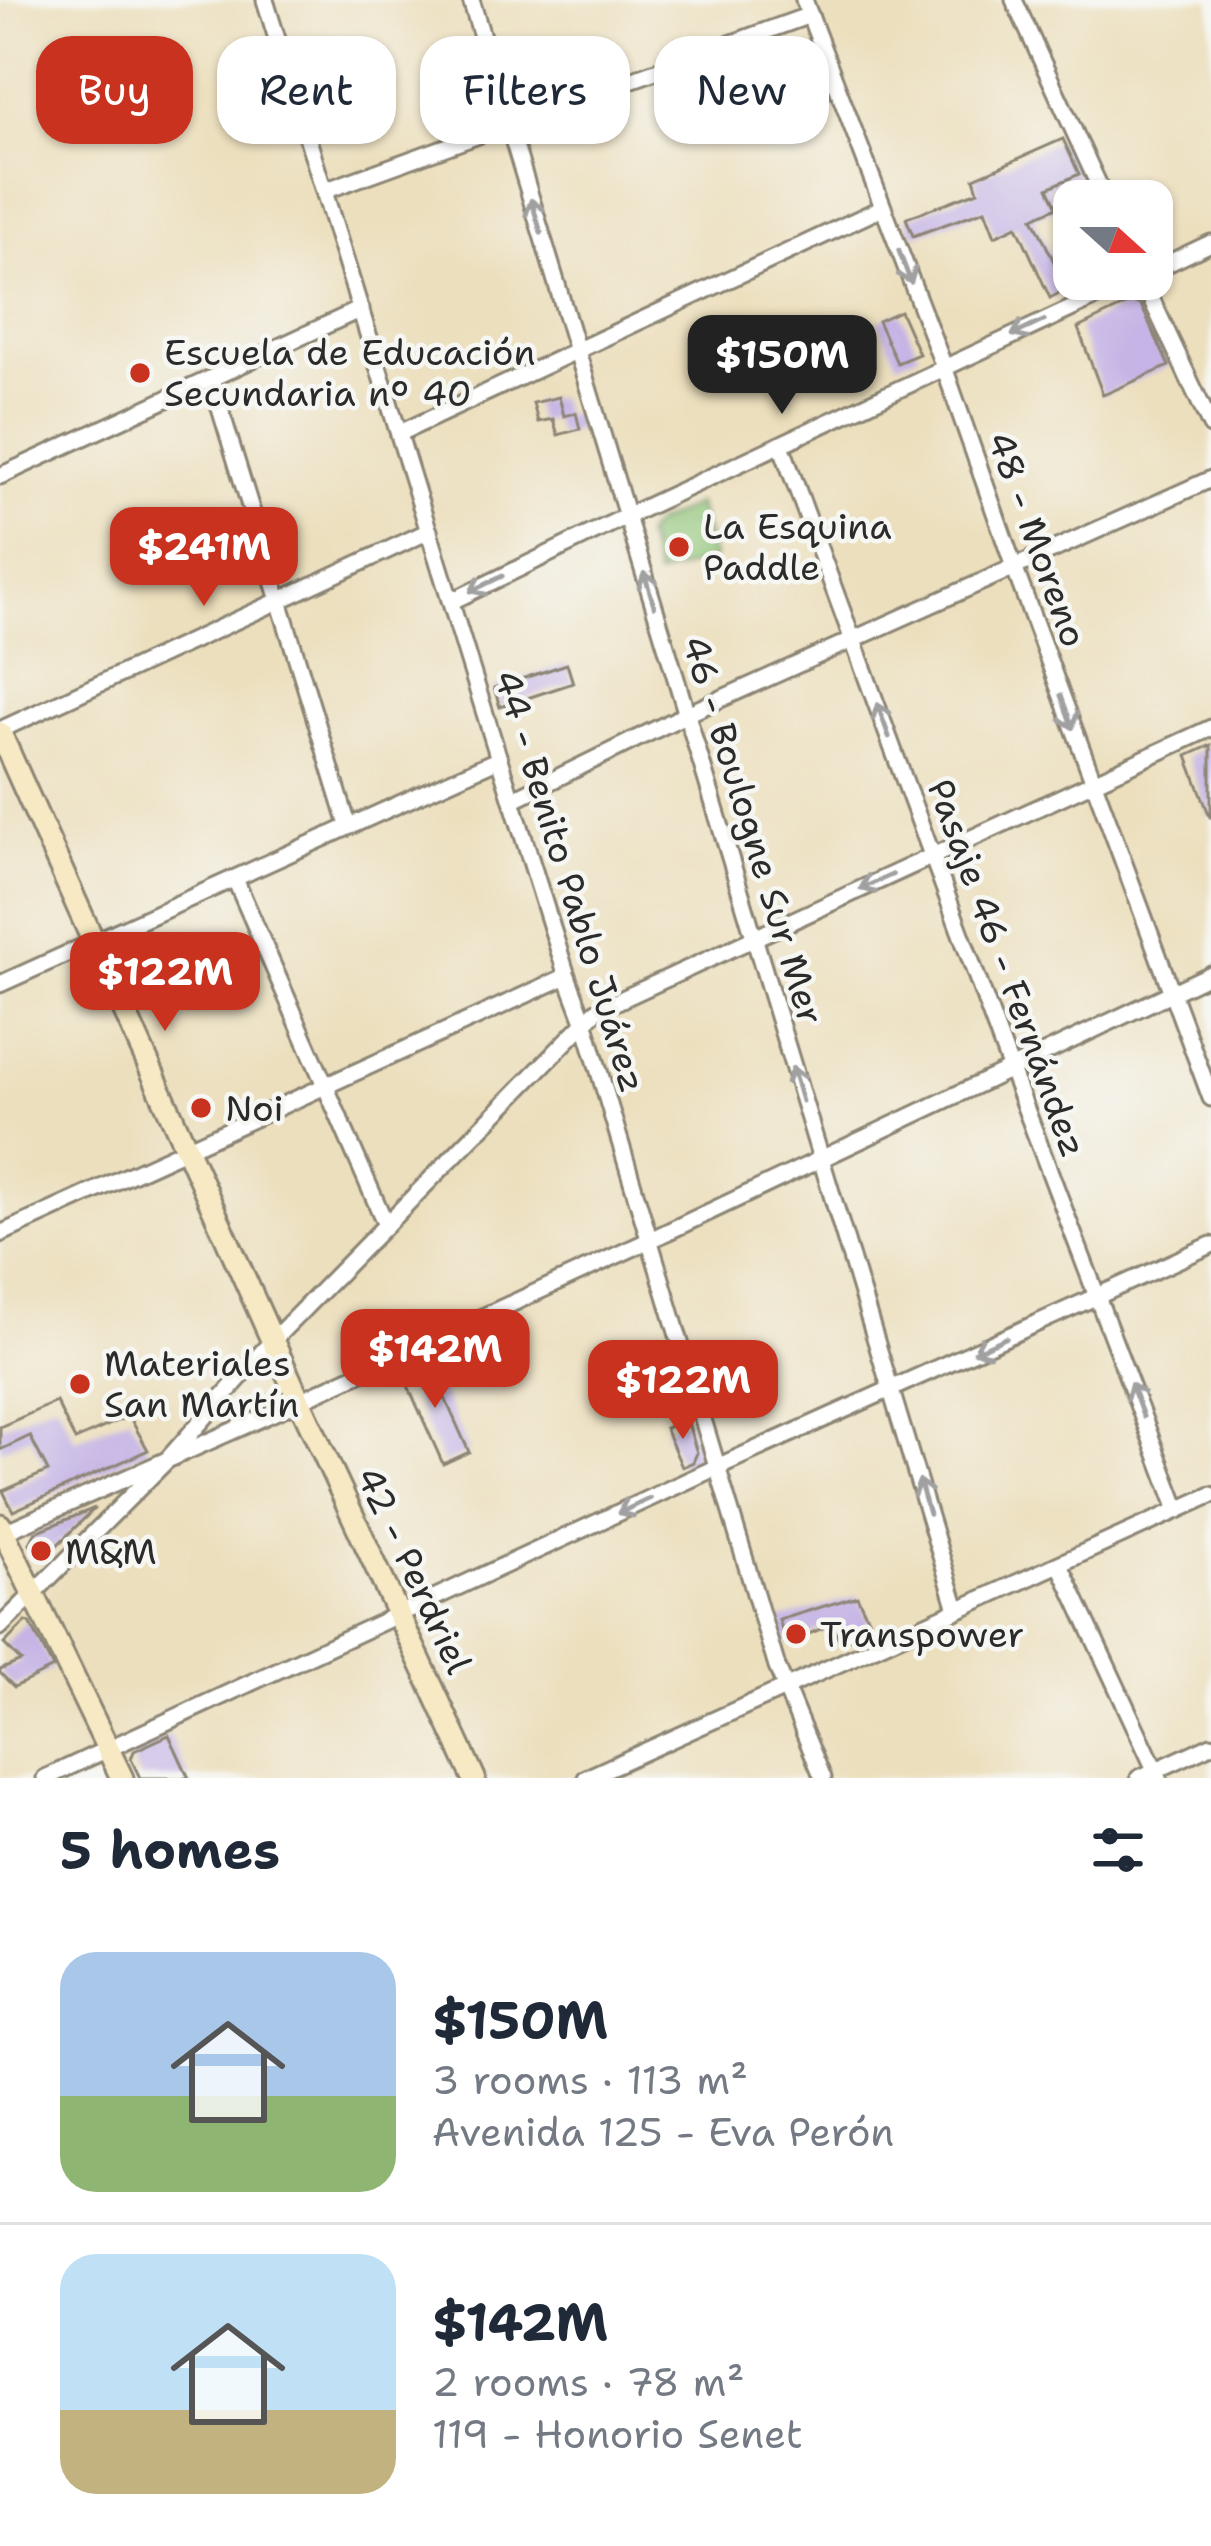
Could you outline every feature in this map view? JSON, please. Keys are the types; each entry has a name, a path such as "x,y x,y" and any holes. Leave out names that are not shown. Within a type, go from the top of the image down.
{"street":[{"name":"44 - Benito Pablo Juárez","path":"266,0 584,1021 784,1688 824,1778"},
{"name":"46 - Boulogne Sur Mer","path":"471,0 482,36"},
{"path":"1013,0 1096,180"},
{"path":"630,77 807,8"},
{"name":"48 - Moreno","path":"807,8 944,367 1211,1098"},
{"path":"324,190 454,144"},
{"name":"46 - Boulogne Sur Mer","path":"514,144 957,1609"},
{"path":"400,433 883,208"},
{"path":"1173,261 1211,243"},
{"path":"452,601 1092,300"},
{"path":"1148,300 1211,426"},
{"path":"0,476 361,309"},
{"path":"211,380 348,825"},
{"name":"Pasaje 46 - Fernández","path":"781,446 1178,1510"},
{"path":"512,800 687,714 1211,479"},
{"path":"0,732 429,531"},
{"path":"0,1627 168,1459 272,1341 596,1011 1211,728"},
{"name":"42 - Perdriel","path":"0,732 272,1341 474,1778"},
{"path":"0,984 499,759"},
{"path":"235,879 386,1225"},
{"path":"122,1778 1,1530 650,1240 1211,974"},
{"path":"0,1234 567,976"},
{"path":"46,1778 717,1467 1211,1245"},
{"path":"586,1778 1211,1495"},
{"path":"1060,1565 1151,1776 1211,1745"}],"green space":[{"name":"La Esquina Paddle","path":"697,504 714,559 657,576 645,536 653,525"}],"building":[{"path":"1063,139 1079,174 1053,180 1048,188 1053,209 1033,218 1053,260 1053,296 1017,226 995,236 985,210 913,236 906,218 978,191 974,178"},
{"path":"1132,302 1141,305 1169,366 1103,395 1078,328"},
{"path":"900,311 919,354 897,363 878,321"},
{"path":"559,397 564,416 576,413 580,429 558,435 553,419 538,422 533,403"},
{"path":"567,664 573,683 500,707 494,688"},
{"path":"1211,745 1211,817 1210,817 1187,756"},
{"path":"427,1358 469,1452 443,1464 401,1370"},
{"path":"56,1402 75,1440 129,1416 148,1450 13,1511 3,1491 48,1471 30,1436 0,1450 0,1427"},
{"path":"687,1419 697,1453 693,1462 682,1467 665,1428"},
{"path":"95,1508 48,1554 36,1556 30,1543 36,1532"},
{"path":"857,1596 873,1629 841,1643 832,1624 786,1644 779,1620"},
{"path":"26,1622 53,1668 14,1687 0,1670 21,1661 4,1644"},
{"path":"169,1735 189,1778 140,1778 131,1759 134,1751"}],"place":[{"name":"Escuela de Educación Secundaria nº 40","path":"140,373"},
{"name":"La Esquina Paddle","path":"679,547"},
{"name":"Noi","path":"201,1108"},
{"name":"Materiales San Martín","path":"80,1384"},
{"name":"M&M","path":"41,1551"},
{"name":"Transpower","path":"796,1634"}]}
